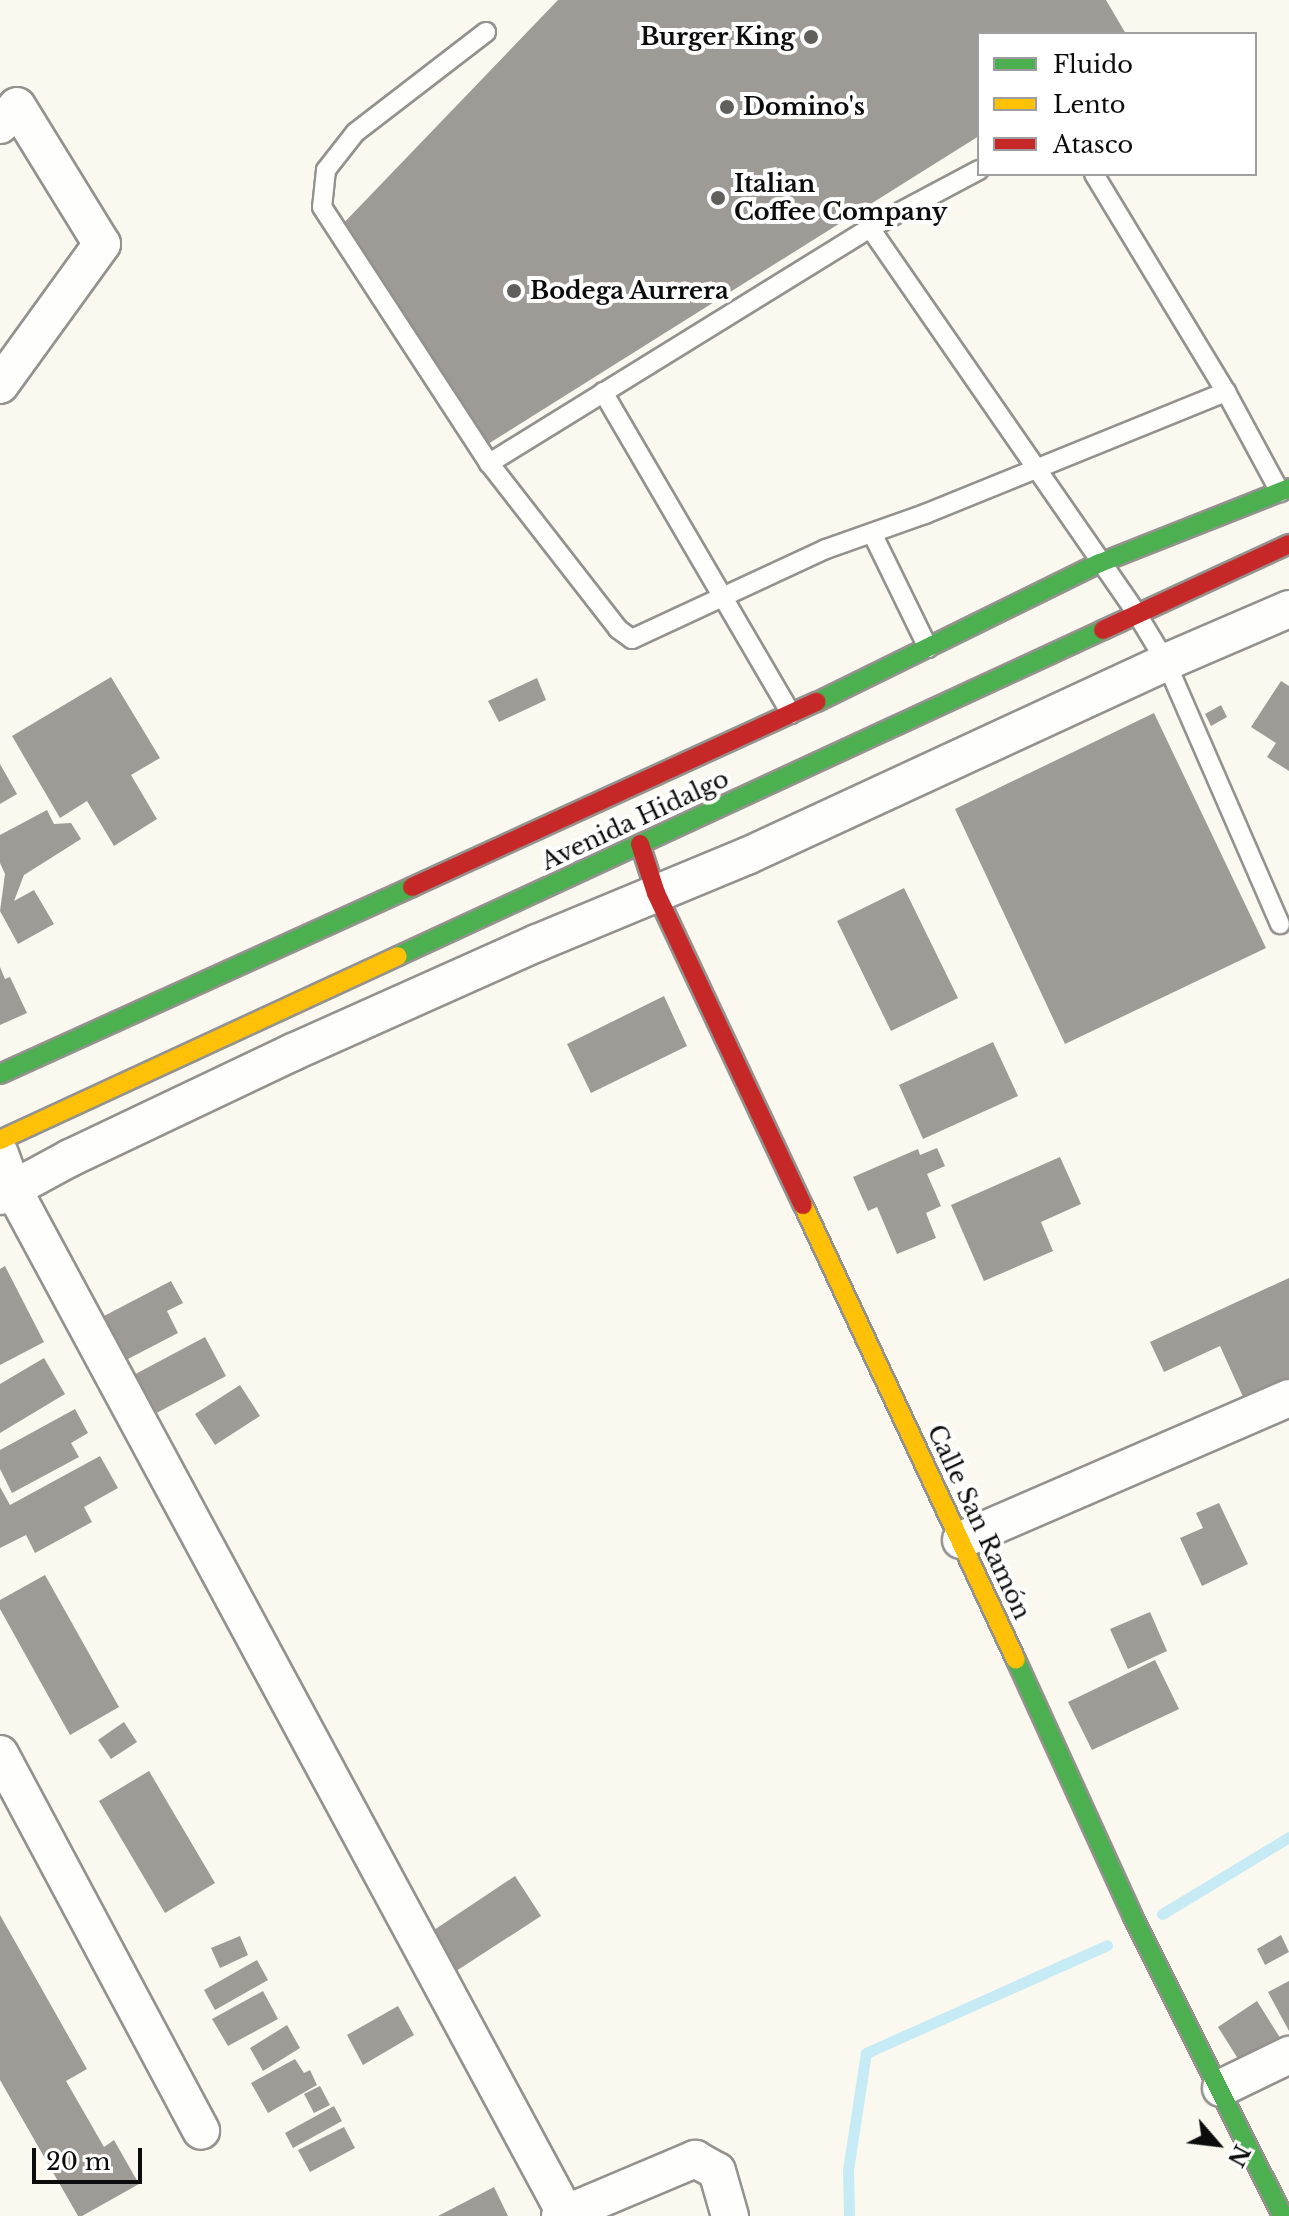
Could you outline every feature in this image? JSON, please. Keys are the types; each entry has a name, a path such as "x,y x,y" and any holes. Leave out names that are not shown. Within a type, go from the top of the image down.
{"main road":[{"name":"Avenida Hidalgo","path":"0,1074 792,714 1100,563 1284,490"},
{"name":"Avenida Hidalgo","path":"0,1140 1289,544"},
{"name":"Calle San Ramón","path":"640,844 656,893 961,1540 1133,1917 1283,2216"}],"street":[{"path":"0,125 17,106 102,244 0,385"},
{"path":"6,1192 70,1158 293,1052 747,856 1166,662 1289,609"},
{"path":"0,1154 6,1192 562,2214 695,2159 717,2171 730,2216"},
{"path":"961,1540 1289,1398"},
{"path":"0,1754 201,2131"},
{"path":"1221,2088 1289,2055"}],"lane":[{"path":"486,32 355,133 326,170 322,207 489,463 618,629 632,639 826,549 1035,471 1226,392"},
{"path":"489,463 870,228 977,171"},
{"path":"1095,176 1284,490"},
{"path":"870,228 1035,471 1137,614 1166,662 1280,924"},
{"path":"603,392 792,714"},
{"path":"872,533 928,648"}],"building":[{"path":"558,0 1106,0 1125,32 977,32 977,137 480,449 337,230"},
{"path":"111,677 160,758 131,775 157,819 114,846 87,801 60,818 12,736"},
{"path":"537,678 546,700 499,722 488,701"},
{"path":"1281,681 1289,686 1289,771 1267,757 1276,743 1251,727"},
{"path":"1221,705 1227,717 1211,726 1205,714"},
{"path":"1154,713 1266,948 1065,1044 955,809"},
{"path":"0,764 17,794 0,804"},
{"path":"47,810 54,824 71,823 81,839 24,875 14,901 34,890 54,924 18,944 0,911 5,874 0,863 0,835"},
{"path":"904,888 958,998 891,1031 837,921"},
{"path":"0,967 5,979 10,977 27,1013 0,1025"},
{"path":"664,996 687,1046 591,1093 567,1044"},
{"path":"993,1042 1018,1096 923,1139 899,1085"},
{"path":"937,1148 945,1166 927,1174 941,1206 926,1213 936,1238 897,1254 877,1207 868,1211 853,1177 918,1149 920,1155"},
{"path":"1060,1157 1081,1204 1041,1222 1053,1251 984,1281 951,1205"},
{"path":"5,1266 44,1342 0,1365 0,1269"},
{"path":"1289,1278 1289,1392 1249,1410 1220,1346 1164,1372 1150,1342"},
{"path":"171,1281 183,1303 167,1311 178,1333 126,1360 104,1316"},
{"path":"205,1337 226,1376 149,1417 128,1378"},
{"path":"44,1358 65,1394 0,1433 0,1384"},
{"path":"240,1385 260,1416 215,1445 195,1414"},
{"path":"75,1409 88,1433 71,1443 79,1457 12,1493 0,1469 0,1450"},
{"path":"100,1456 118,1488 84,1507 92,1522 35,1553 26,1535 0,1548 0,1487 10,1505"},
{"path":"1219,1503 1248,1564 1202,1586 1180,1538 1203,1528 1196,1513"},
{"path":"45,1575 119,1707 70,1735 0,1609 0,1600"},
{"path":"1150,1612 1167,1651 1128,1669 1110,1629"},
{"path":"1155,1660 1179,1709 1092,1750 1068,1702"},
{"path":"124,1722 137,1742 111,1759 98,1740"},
{"path":"149,1771 215,1883 165,1913 99,1801"},
{"path":"515,1876 541,1916 450,1975 425,1936"},
{"path":"0,1915 87,2069 66,2081 104,2147 114,2140 139,2184 82,2216 78,2216 0,2080"},
{"path":"1281,1935 1289,1952 1265,1965 1257,1949"},
{"path":"240,1936 248,1955 220,1968 211,1948"},
{"path":"257,1960 268,1980 215,2010 204,1990"},
{"path":"1289,1981 1289,2031 1268,1992"},
{"path":"263,1991 278,2019 228,2046 212,2019"},
{"path":"1257,2001 1284,2044 1245,2070 1218,2027"},
{"path":"398,2006 414,2035 363,2065 347,2035"},
{"path":"287,2025 300,2048 263,2071 250,2048"},
{"path":"295,2059 304,2073 310,2070 317,2085 268,2113 251,2083"},
{"path":"320,2086 330,2105 314,2113 304,2094"},
{"path":"334,2106 342,2121 293,2148 285,2133"},
{"path":"344,2127 355,2148 310,2172 298,2150"},
{"path":"494,2187 508,2216 438,2216"}],"waterway":[{"path":"1162,1914 1289,1837"},
{"path":"849,2216 848,2170 866,2053 1107,1945"}],"traffic: fast":[{"path":"817,702 1100,563 1289,488"},
{"path":"398,956 1103,630"},
{"path":"0,1074 412,887"},
{"path":"1016,1660 1133,1917 1283,2216"}],"traffic: slow":[{"path":"0,1140 398,956"},
{"path":"803,1205 1016,1660"}],"traffic: jam":[{"path":"1103,630 1289,544"},
{"path":"412,887 817,702"},
{"path":"640,844 656,893 803,1205"}],"place":[{"name":"Burger King","path":"811,37"},
{"name":"Domino's","path":"727,107"},
{"name":"Italian Coffee Company","path":"718,198"},
{"name":"Bodega Aurrera","path":"514,291"}]}
